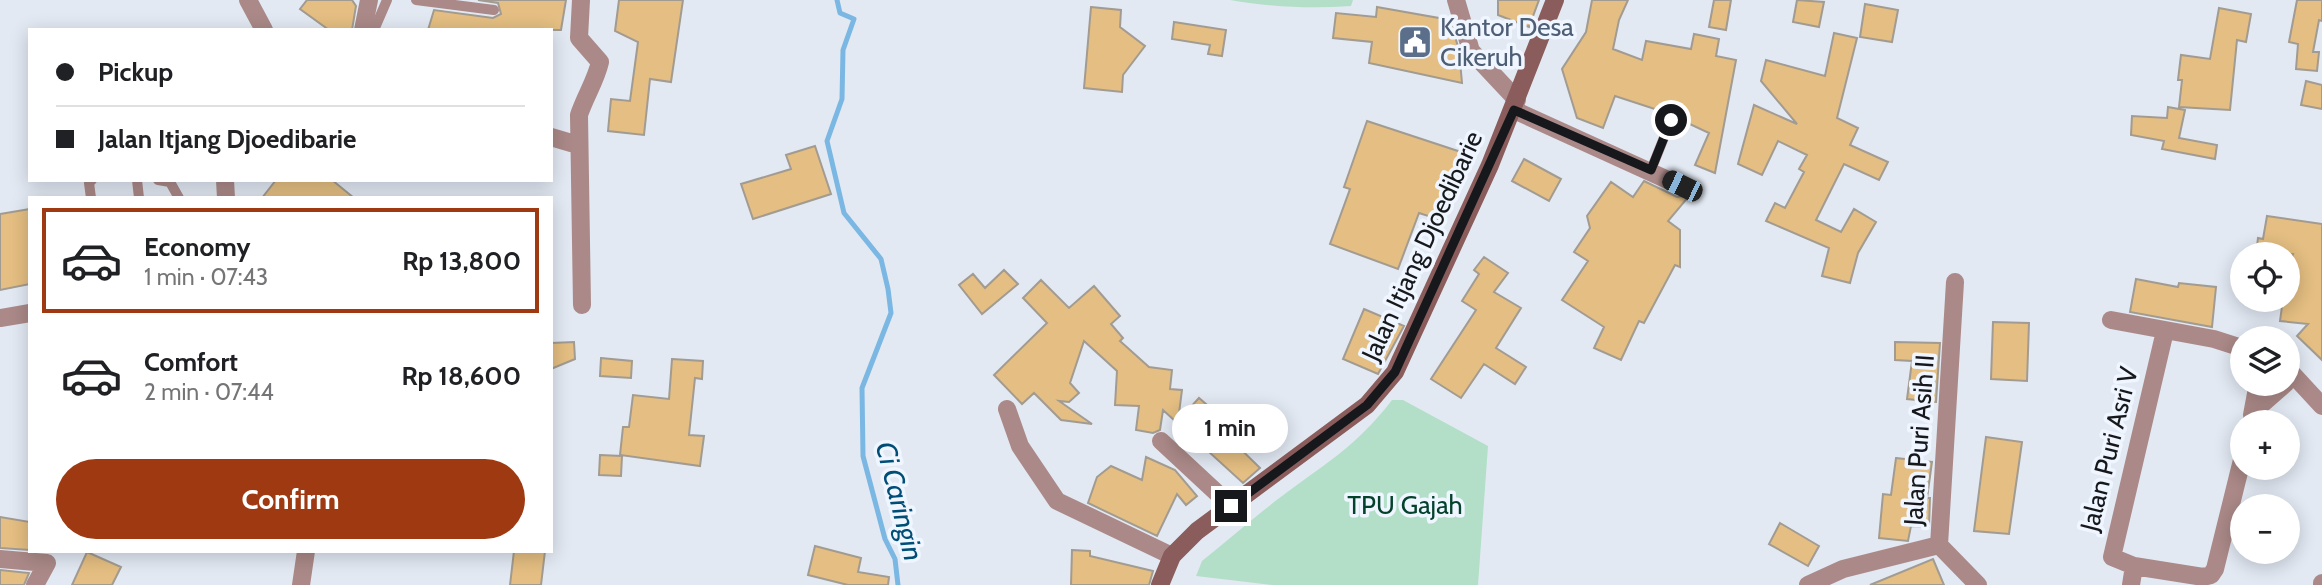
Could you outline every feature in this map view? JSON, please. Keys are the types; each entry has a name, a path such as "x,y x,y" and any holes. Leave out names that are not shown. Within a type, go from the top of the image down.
{"main road":[{"name":"Jalan Itjang Djoedibarie","path":"1160,585 1172,556 1197,531 1367,405 1395,372 1515,105 1555,0"}],"street":[{"path":"248,0 263,28"},
{"path":"363,28 369,0"},
{"path":"580,0 579,38 600,62 597,77 588,88 579,115 582,305"},
{"path":"1456,0 1471,51 1515,105 1682,186"},
{"path":"553,138 578,145"},
{"name":"Jalan Puri Asih II","path":"1955,282 1939,545 1978,585"},
{"path":"0,318 28,313"},
{"path":"2111,320 2230,345"},
{"name":"Jalan Puri Asri V","path":"2134,566 2114,559 2111,551 2165,331"},
{"path":"2300,387 2322,406"},
{"path":"2258,410 2271,396"},
{"path":"1007,409 1020,446 1057,501 1172,556"},
{"path":"1161,441 1231,506"},
{"path":"2131,585 2134,566 2203,577 2211,575 2215,569 2237,480"},
{"path":"1808,585 1843,569 1939,545"},
{"path":"301,585 306,553"},
{"path":"0,559 49,557 35,585"}],"lane":[{"path":"375,28 387,0"},
{"path":"416,0 494,10"},
{"path":"1651,170 1671,120"}],"green space":[{"path":"1230,0 1353,0 1351,6 1321,7 1275,6"},
{"name":"TPU Gajah","path":"1392,400 1403,400 1488,446 1478,585 1273,585 1196,576 1202,561 1352,443"}],"building":[{"path":"307,0 352,0 356,6 352,28 326,28 300,9"},
{"path":"478,0 566,0 561,30 429,28 434,10 493,18 501,14 498,3"},
{"path":"619,0 683,0 671,82 650,79 644,135 608,131 611,99 630,101 638,42 615,31"},
{"path":"1498,0 1539,0 1529,27 1498,15"},
{"path":"1592,0 1628,0 1619,20 1613,49 1642,60 1646,41 1691,49 1694,34 1719,39 1716,56 1736,60 1715,173 1695,165 1709,133 1679,119 1675,113 1667,113 1615,96 1603,128 1577,118 1562,69 1586,32"},
{"path":"1714,0 1731,0 1726,30 1709,27"},
{"path":"1797,0 1824,2 1819,27 1793,22"},
{"path":"2297,0 2322,0 2322,21 2319,20 2313,52 2319,52 2317,71 2296,69 2298,44 2289,42"},
{"path":"1865,4 1898,10 1892,42 1860,37"},
{"path":"1091,7 1121,10 1120,27 1145,46 1123,75 1122,92 1084,88"},
{"name":"Kantor Desa Cikeruh","path":"1377,7 1450,20 1459,50 1462,83 1369,63 1372,42 1333,38 1336,13 1376,17"},
{"path":"2219,8 2251,14 2246,42 2237,40 2230,110 2179,107 2181,55 2210,59"},
{"path":"1174,22 1226,30 1222,56 1208,54 1210,45 1172,39"},
{"path":"1834,33 1857,38 1837,118 1858,128 1850,145 1888,162 1879,180 1844,164 1816,220 1841,232 1854,209 1876,222 1858,253 1850,283 1822,276 1829,248 1766,221 1775,203 1785,208 1804,172 1799,169 1807,155 1778,141 1762,175 1738,164 1754,105 1797,124 1761,81 1766,60 1825,76"},
{"path":"2306,81 2322,85 2322,109 2301,105"},
{"path":"2168,107 2185,110 2179,138 2217,145 2215,159 2162,149 2164,141 2131,135 2132,116 2167,118"},
{"path":"1367,121 1467,154 1444,221 1419,213 1398,269 1330,244 1350,189 1344,187"},
{"path":"815,146 831,194 753,219 741,184 791,169 786,155"},
{"path":"1524,159 1561,179 1549,201 1512,181"},
{"path":"1644,181 1677,197 1690,195 1668,221 1680,230 1680,267 1675,265 1644,323 1639,321 1621,360 1594,348 1604,327 1562,300 1588,261 1574,252 1590,228 1587,216 1611,182 1633,197"},
{"path":"274,182 334,182 352,196 264,196"},
{"path":"28,209 28,284 0,290 0,214"},
{"path":"2267,216 2322,224 2322,360 2300,339 2300,333 2308,324 2280,321 2281,312 2300,312 2300,242 2258,242 2258,238 2263,239"},
{"path":"1484,257 1508,273 1494,292 1521,308 1496,348 1526,367 1515,384 1484,364 1461,398 1431,379 1476,310 1462,301 1479,274 1474,270"},
{"path":"1004,270 1018,284 982,314 959,285 973,274 985,288"},
{"path":"2136,279 2178,287 2179,283 2216,287 2212,327 2130,312"},
{"path":"1041,280 1069,308 1094,286 1120,316 1111,324 1123,338 1120,341 1149,367 1172,370 1170,389 1182,390 1178,421 1199,398 1221,417 1215,424 1260,468 1243,483 1163,410 1160,430 1153,433 1136,430 1139,406 1115,405 1117,371 1084,341 1070,383 1079,393 1069,402 1059,401 1092,424 1061,420 1034,393 1022,404 994,375 1047,323 1023,298"},
{"path":"1364,309 1404,326 1378,374 1343,359"},
{"path":"1993,322 2029,323 2027,381 1991,379"},
{"path":"574,342 575,359 553,368 553,343"},
{"path":"1895,342 1940,343 1936,402 1907,399 1912,361 1895,360"},
{"path":"601,358 632,361 631,378 600,376"},
{"path":"672,359 703,361 702,379 695,378 689,435 704,436 700,466 620,455 623,427 629,427 633,395 669,399"},
{"path":"1986,437 2022,442 2009,534 1974,531"},
{"path":"600,455 622,456 621,476 599,475"},
{"path":"1146,457 1175,470 1197,496 1186,505 1177,494 1157,536 1088,503 1097,477 1111,466 1142,480"},
{"path":"1896,458 1932,462 1927,498 1930,498 1929,527 1911,526 1908,541 1879,538 1883,494 1891,495"},
{"path":"0,517 28,522 28,550 0,548"},
{"path":"1780,523 1819,546 1808,566 1769,544"},
{"path":"815,546 861,558 858,572 889,577 888,585 848,585 808,575"},
{"path":"1072,550 1090,551 1090,556 1153,571 1149,585 1071,585"},
{"path":"87,553 121,567 112,585 72,585"},
{"path":"514,553 545,553 541,585 510,585"},
{"path":"1933,559 1944,585 1870,585"},
{"path":"0,570 29,573 24,585 0,585"}],"waterway":[{"name":"Ci Caringin","path":"837,0 840,13 854,19 843,50 842,99 827,141 844,213 881,259 888,289 891,313 862,388 863,456 885,539 895,559 898,585"}],"place":[{"name":"Kantor Desa Cikeruh","path":"1415,42"}],"route":[{"path":"1231,506 1367,405 1395,372 1514,110 1651,170 1671,120"}]}
